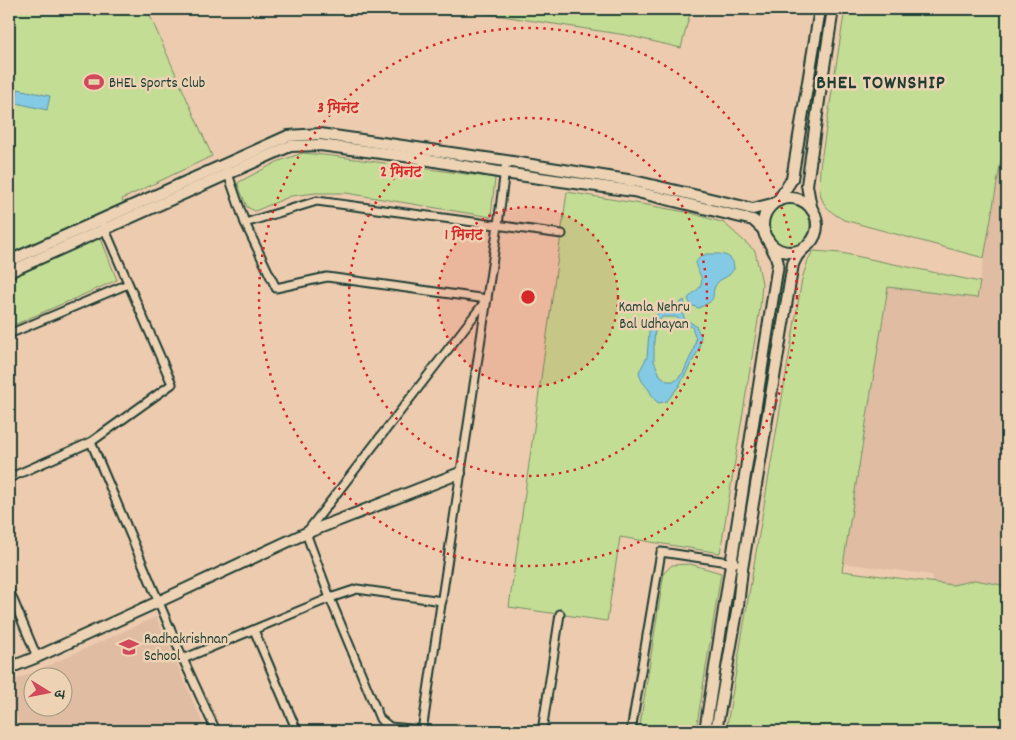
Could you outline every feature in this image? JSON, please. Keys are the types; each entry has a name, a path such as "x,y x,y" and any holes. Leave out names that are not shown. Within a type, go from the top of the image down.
{"main road":[{"path":"705,731 778,264 766,235 764,220 767,212 792,178 820,9"},
{"path":"716,731 793,264 797,256 812,240 817,227 807,184 833,9"},
{"path":"9,272 103,225 226,169 288,136 320,134 634,182 753,220 773,246 780,250 789,252 805,247"},
{"path":"226,169 290,146 320,145 412,157 504,173 753,209 785,198 793,198 801,200 812,210"},
{"path":"9,261 103,225"},
{"path":"9,668 37,657 306,533 460,474"}],"street":[{"path":"487,299 306,533 330,598 380,719 390,727 422,731 460,474 487,299 498,225 506,161"},
{"path":"226,169 245,223 276,288 328,277 487,299"},
{"path":"245,223 316,201 562,234"},
{"path":"9,478 91,442 172,384 103,225"},
{"path":"9,334 128,284"},
{"path":"91,442 183,659 216,731"},
{"path":"631,731 661,552 743,564"},
{"path":"183,659 330,598 357,589 442,601"},
{"path":"9,590 37,657"},
{"path":"542,731 560,614"},
{"path":"254,630 297,731"}],"shaded area":[{"path":"1007,126 1007,731 908,731 933,575 843,563 888,287 977,298"},
{"name":"Radhakrishnan School","path":"156,617 206,731 23,731 9,701 9,683 22,677 22,718 72,718 72,668 42,668"}],"green space":[{"name":"BHEL Sports Club","path":"9,9 147,9 212,156 122,199 123,203 9,255"},
{"path":"456,9 691,9 681,48 626,35"},
{"path":"845,9 1007,9 1007,126 984,258 844,220 835,215 824,204 820,192 820,167"},
{"path":"303,153 495,178 491,217 346,193 316,193 291,196 255,211 247,207 238,185 239,182 279,161"},
{"name":"Kamla Nehru Bal Udhayan","path":"567,192 691,213 724,223 755,251 762,283 760,308 720,553 620,537 607,621 509,607"},
{"path":"789,204 804,210 810,225 804,240 789,246 774,240 768,225 774,210"},
{"path":"100,236 117,280 9,327 9,277"},
{"path":"813,251 841,253 980,282 977,298 888,287 842,571 953,585 975,580 1007,586 1007,731 726,731 802,279"},
{"path":"785,267 788,267 741,555 737,554"},
{"path":"690,564 721,573 696,731 639,731 664,573 672,565"},
{"path":"734,571 738,572 711,731 707,731"}],"water":[{"path":"18,89 50,96 47,110 16,103"},
{"path":"706,254 721,254 729,257 734,269 730,275 715,286 712,299 706,305 698,308 691,305 688,299 701,284 696,262"},
{"path":"684,300 685,304 682,311 684,318 696,326 701,336 699,349 679,386 667,401 659,403 654,399 643,382 639,372 647,357 649,333 653,319 659,312 672,309","holes":["662,317 676,317 692,327 696,339 683,373 675,381 667,381 660,375 654,361 655,327"]}],"place":[{"name":"BHEL Sports Club","path":"94,82"},
{"name":"Radhakrishnan School","path":"129,647"}],"district":[{"name":"BHEL TOWNSHIP","path":"881,81"}]}
